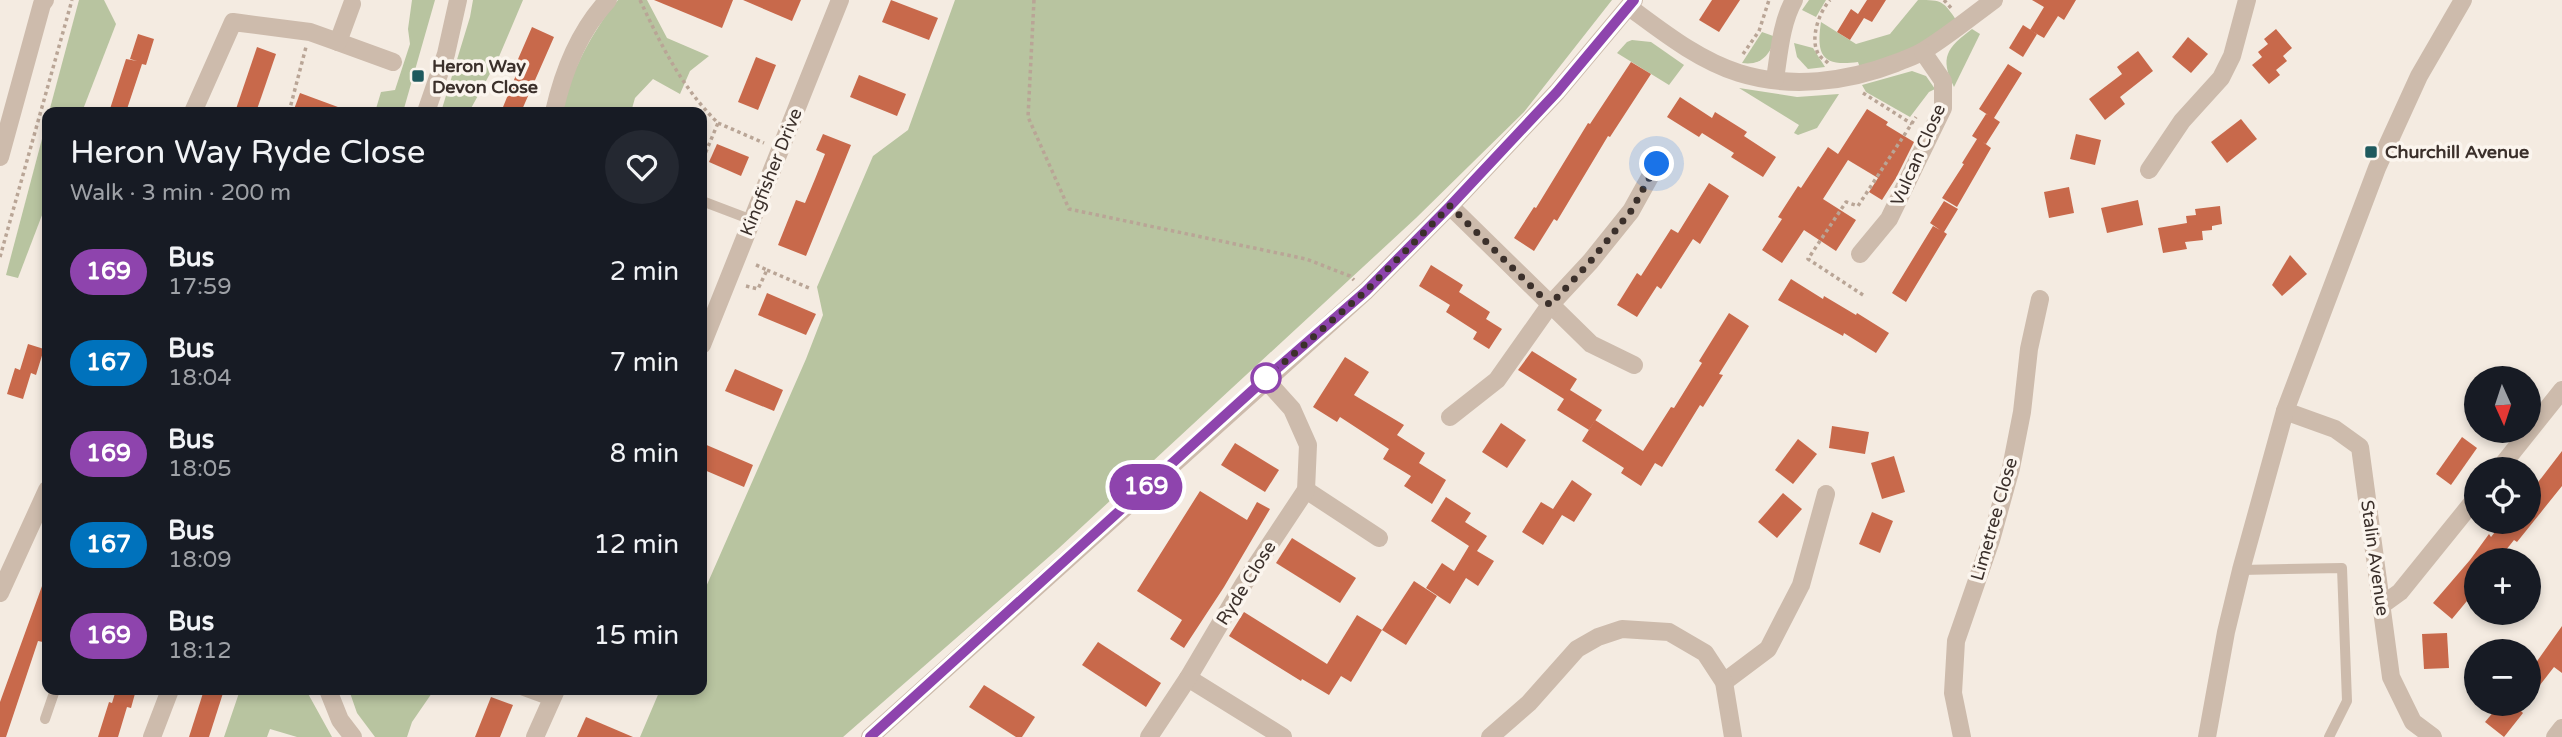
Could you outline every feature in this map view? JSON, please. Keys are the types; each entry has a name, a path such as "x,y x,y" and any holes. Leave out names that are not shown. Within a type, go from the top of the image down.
{"street":[{"path":"428,107 446,54 458,0"},
{"path":"555,107 559,89 577,46 608,0"},
{"name":"Kingfisher Drive","path":"707,332 840,0"},
{"path":"1775,79 1781,41 1794,0"},
{"path":"870,737 1366,291 1557,92 1631,4 1666,34 1706,59 1733,70 1775,79 1817,82 1869,74 1923,52 1994,0"},
{"path":"2149,170 2182,121 2221,78 2232,57 2247,0"},
{"path":"2207,737 2226,632 2285,411 2377,168 2419,76 2463,0"},
{"path":"0,157 43,1"},
{"path":"338,42 352,4"},
{"path":"195,107 233,22 310,32 393,62"},
{"name":"Vulcan Close","path":"1860,254 1889,219 1944,108 1943,81 1923,52"},
{"path":"1450,417 1497,380 1550,305 1590,262 1631,211 1657,164"},
{"path":"1450,206 1591,344 1634,365"},
{"name":"Limetree Close","path":"1962,737 1953,693 1956,641 1991,540 2011,468 2022,412 2029,349 2040,299"},
{"path":"1265,379 1292,409 1308,445 1306,490 1378,538"},
{"path":"2509,457 2562,390"},
{"name":"Stalin Avenue","path":"2285,411 2335,429 2360,447 2391,677 2413,722 2434,737"},
{"name":"Ryde Close","path":"1149,737 1188,678 1243,585 1306,490"},
{"path":"1724,682 1768,649 1801,585 1826,494"},
{"path":"0,593 42,511"},
{"path":"2382,605 2400,592 2464,513"},
{"path":"1490,737 1528,702 1577,649 1598,637 1622,629 1669,632 1705,653 1724,682 1733,737"},
{"path":"1188,678 1283,737"},
{"path":"152,737 168,695"},
{"path":"330,695 340,720 353,737"},
{"path":"536,737 553,695"},
{"path":"2555,737 2562,728"}],"lane":[{"path":"707,203 752,220"},
{"path":"2241,570 2342,568 2347,701 2329,737"},
{"path":"45,719 53,695"}],"path":[{"path":"42,107 72,0"},
{"path":"640,0 667,58 702,107"},
{"path":"1034,0 1028,117 1069,209 1306,259 1350,276 1366,291"},
{"path":"1733,70 1759,30 1769,0"},
{"path":"1830,0 1823,7 1816,41 1818,54 1829,64 1831,80"},
{"path":"290,107 310,32"},
{"path":"1856,76 1863,92 1912,124"},
{"path":"0,257 42,107"},
{"path":"707,113 718,123 780,149"},
{"path":"1863,295 1808,259 1846,202 1858,206 1918,114"},
{"path":"707,149 718,123"},
{"path":"767,270 809,288"}],"green space":[{"path":"79,0 104,0 116,24 84,107 50,107"},
{"path":"412,0 435,0 404,107 376,107 381,92 395,90 410,44 408,29"},
{"path":"473,0 523,0 498,59 472,107 443,107"},
{"path":"618,0 647,0 667,38 709,56 690,71 680,94 653,79 635,98 632,107 564,107 576,68 600,24"},
{"path":"955,0 1612,0 1524,112 1416,218 1059,548 843,737 640,737 658,695 707,695 707,585 806,359 823,315 817,287 873,156 908,130"},
{"path":"1809,0 1826,0 1816,17 1802,10"},
{"path":"1918,0 1942,3 1957,21 1922,45 1860,68 1858,62 1836,62 1824,56 1820,43 1821,22 1856,44 1890,34"},
{"path":"1972,29 1980,34 1954,87 1947,68 1948,54"},
{"path":"1762,32 1776,37 1771,49 1760,61 1742,63"},
{"path":"1632,40 1651,42 1684,65 1669,85 1617,53"},
{"path":"1794,43 1813,48 1825,67 1808,69 1797,57"},
{"path":"1912,71 1926,76 1935,89 1929,92 1910,117 1866,92 1862,85"},
{"path":"1739,88 1797,97 1839,94 1817,128 1798,135 1794,133 1799,125"},
{"path":"42,139 42,215 18,278 6,275"},
{"path":"238,695 309,695 332,737 297,737 270,729 267,737 224,737"},
{"path":"351,695 431,695 412,722 407,737 375,737 357,713"}],"building":[{"path":"654,0 733,0 722,28"},
{"path":"743,0 801,0 792,21"},
{"path":"891,0 938,18 929,40 882,22"},
{"path":"1712,0 1740,0 1719,32 1699,20"},
{"path":"1867,0 1886,0 1872,22 1864,18 1850,40 1837,32 1851,9 1858,14"},
{"path":"2032,0 2076,0 2064,20 2058,16 2044,38 2030,30 2044,7"},
{"path":"2023,25 2037,34 2023,57 2009,48"},
{"path":"532,27 554,37 523,107 503,107 516,75 512,73"},
{"path":"2276,29 2292,48 2283,56 2287,61 2276,70 2280,75 2269,84 2252,65 2262,57 2258,52 2268,44 2264,39"},
{"path":"138,34 154,39 146,65 142,64 128,107 111,107 126,59 137,61 130,59"},
{"path":"2188,37 2208,54 2191,73 2172,57"},
{"path":"257,47 276,54 258,107 237,107"},
{"path":"2138,51 2153,71 2120,97 2125,104 2105,120 2089,99 2122,74 2117,67"},
{"path":"756,57 776,65 758,110 738,102"},
{"path":"1631,62 1651,74 1610,137 1608,136 1557,221 1554,219 1534,251 1514,238"},
{"path":"2008,64 2022,73 1994,118 2000,122 1986,144 1983,142 1991,148 1957,207 1942,198 1964,164 1962,163 1977,139 1972,136 1986,114 1988,115 1979,109"},
{"path":"859,75 906,94 897,116 850,97"},
{"path":"300,93 338,107 295,107"},
{"path":"1680,97 1712,118 1715,112 1747,132 1744,136 1776,157 1763,177 1731,157 1734,153 1702,133 1699,137 1667,117"},
{"path":"1867,109 1888,122 1886,125 1914,142 1896,178 1882,200 1869,192 1878,178 1848,160 1823,199 1856,220 1836,251 1804,230 1782,263 1762,250 1782,219 1778,217 1828,147 1838,154"},
{"path":"2241,119 2257,139 2227,163 2211,142"},
{"path":"823,134 851,145 806,256 778,245 796,200 805,203 815,179 825,154 816,150"},
{"path":"2076,134 2101,140 2095,165 2070,159"},
{"path":"717,144 749,157 741,176 709,162"},
{"path":"1709,183 1729,196 1700,244 1693,239 1661,289 1657,286 1637,317 1617,305 1637,273 1641,276 1671,229 1678,233"},
{"path":"2069,187 2074,213 2049,218 2044,192"},
{"path":"2138,200 2143,225 2107,233 2101,208"},
{"path":"1944,201 1958,209 1944,232 1947,234 1906,302 1892,293 1933,226 1940,230 1930,223"},
{"path":"2220,206 2222,224 2212,226 2212,230 2202,231 2203,240 2185,242 2187,249 2163,253 2158,228 2187,223 2186,216 2196,215 2195,209"},
{"path":"2290,255 2307,274 2282,296 2272,285"},
{"path":"1431,265 1463,285 1459,292 1490,312 1486,319 1502,329 1489,349 1473,339 1477,332 1446,312 1450,305 1419,286"},
{"path":"1791,279 1889,333 1876,353 1844,333 1843,336 1778,300"},
{"path":"767,293 816,314 806,335 758,315"},
{"path":"1729,313 1749,326 1719,374 1723,375 1703,407 1700,405 1662,467 1655,463 1641,486 1621,473 1624,468 1582,441 1595,420 1643,451 1671,407 1674,408"},
{"path":"28,344 42,348 36,375 31,373 23,399 7,394 15,368 20,370"},
{"path":"1532,351 1577,379 1570,390 1602,410 1589,430 1557,410 1564,399 1518,370"},
{"path":"1345,357 1369,372 1354,395 1404,425 1397,435 1425,453 1419,463 1446,480 1432,504 1404,486 1411,476 1383,459 1389,449 1340,417 1337,422 1313,407"},
{"path":"735,369 783,390 774,411 725,391"},
{"path":"1501,423 1526,440 1507,468 1482,452"},
{"path":"1832,426 1869,432 1865,454 1829,448"},
{"path":"2462,437 2464,443 2470,443 2477,448 2471,457 2464,457 2464,466 2451,485 2436,474"},
{"path":"1798,439 1817,454 1793,484 1775,470"},
{"path":"1235,443 1279,470 1265,492 1221,465"},
{"path":"707,445 753,465 744,487 707,471"},
{"path":"2562,451 2562,486 2541,512 2541,478"},
{"path":"1894,456 1905,492 1882,499 1871,463"},
{"path":"1572,480 1592,494 1574,522 1562,515 1543,545 1522,532 1541,502 1553,509"},
{"path":"1200,491 1247,520 1257,502 1270,509 1184,648 1170,639 1182,620 1137,591"},
{"path":"1783,493 1802,509 1777,538 1758,522"},
{"path":"1446,497 1471,513 1465,522 1487,536 1477,551 1494,561 1478,586 1466,578 1450,604 1426,588 1442,563 1454,571 1469,546 1431,521"},
{"path":"1872,512 1893,521 1880,553 1859,544"},
{"path":"2489,534 2491,537 2493,534 2523,534 2508,548 2479,548"},
{"path":"1292,538 1356,578 1340,603 1276,563"},
{"path":"2464,567 2464,604 2452,619 2433,603"},
{"path":"1414,581 1437,596 1406,645 1382,630"},
{"path":"42,586 42,642 38,641 6,737 0,737 0,702"},
{"path":"1244,612 1327,664 1357,615 1382,630 1351,682 1341,676 1329,695 1302,679 1301,681 1229,636"},
{"path":"2562,626 2562,673 2554,667 2541,684 2541,656"},
{"path":"2447,633 2449,668 2424,669 2422,634"},
{"path":"1098,642 1161,683 1146,707 1082,665"},
{"path":"984,685 1035,717 1022,737 1016,737 969,707"},
{"path":"114,695 135,695 131,708 127,707 118,737 98,737 109,702 112,703"},
{"path":"202,695 222,695 209,737 189,737"},
{"path":"491,697 513,705 500,737 475,737"},
{"path":"2490,716 2521,716 2504,737 2485,722"},
{"path":"586,717 633,737 577,737"}],"bus line":[{"name":"169","path":"870,737 1366,291 1557,92 1634,0"}],"place":[{"name":"Heron Way Devon Close","path":"418,76"},
{"name":"Churchill Avenue","path":"2371,152"}],"route":[{"path":"1266,378 1366,291 1450,206 1550,305 1590,262 1631,211 1657,164"}]}
